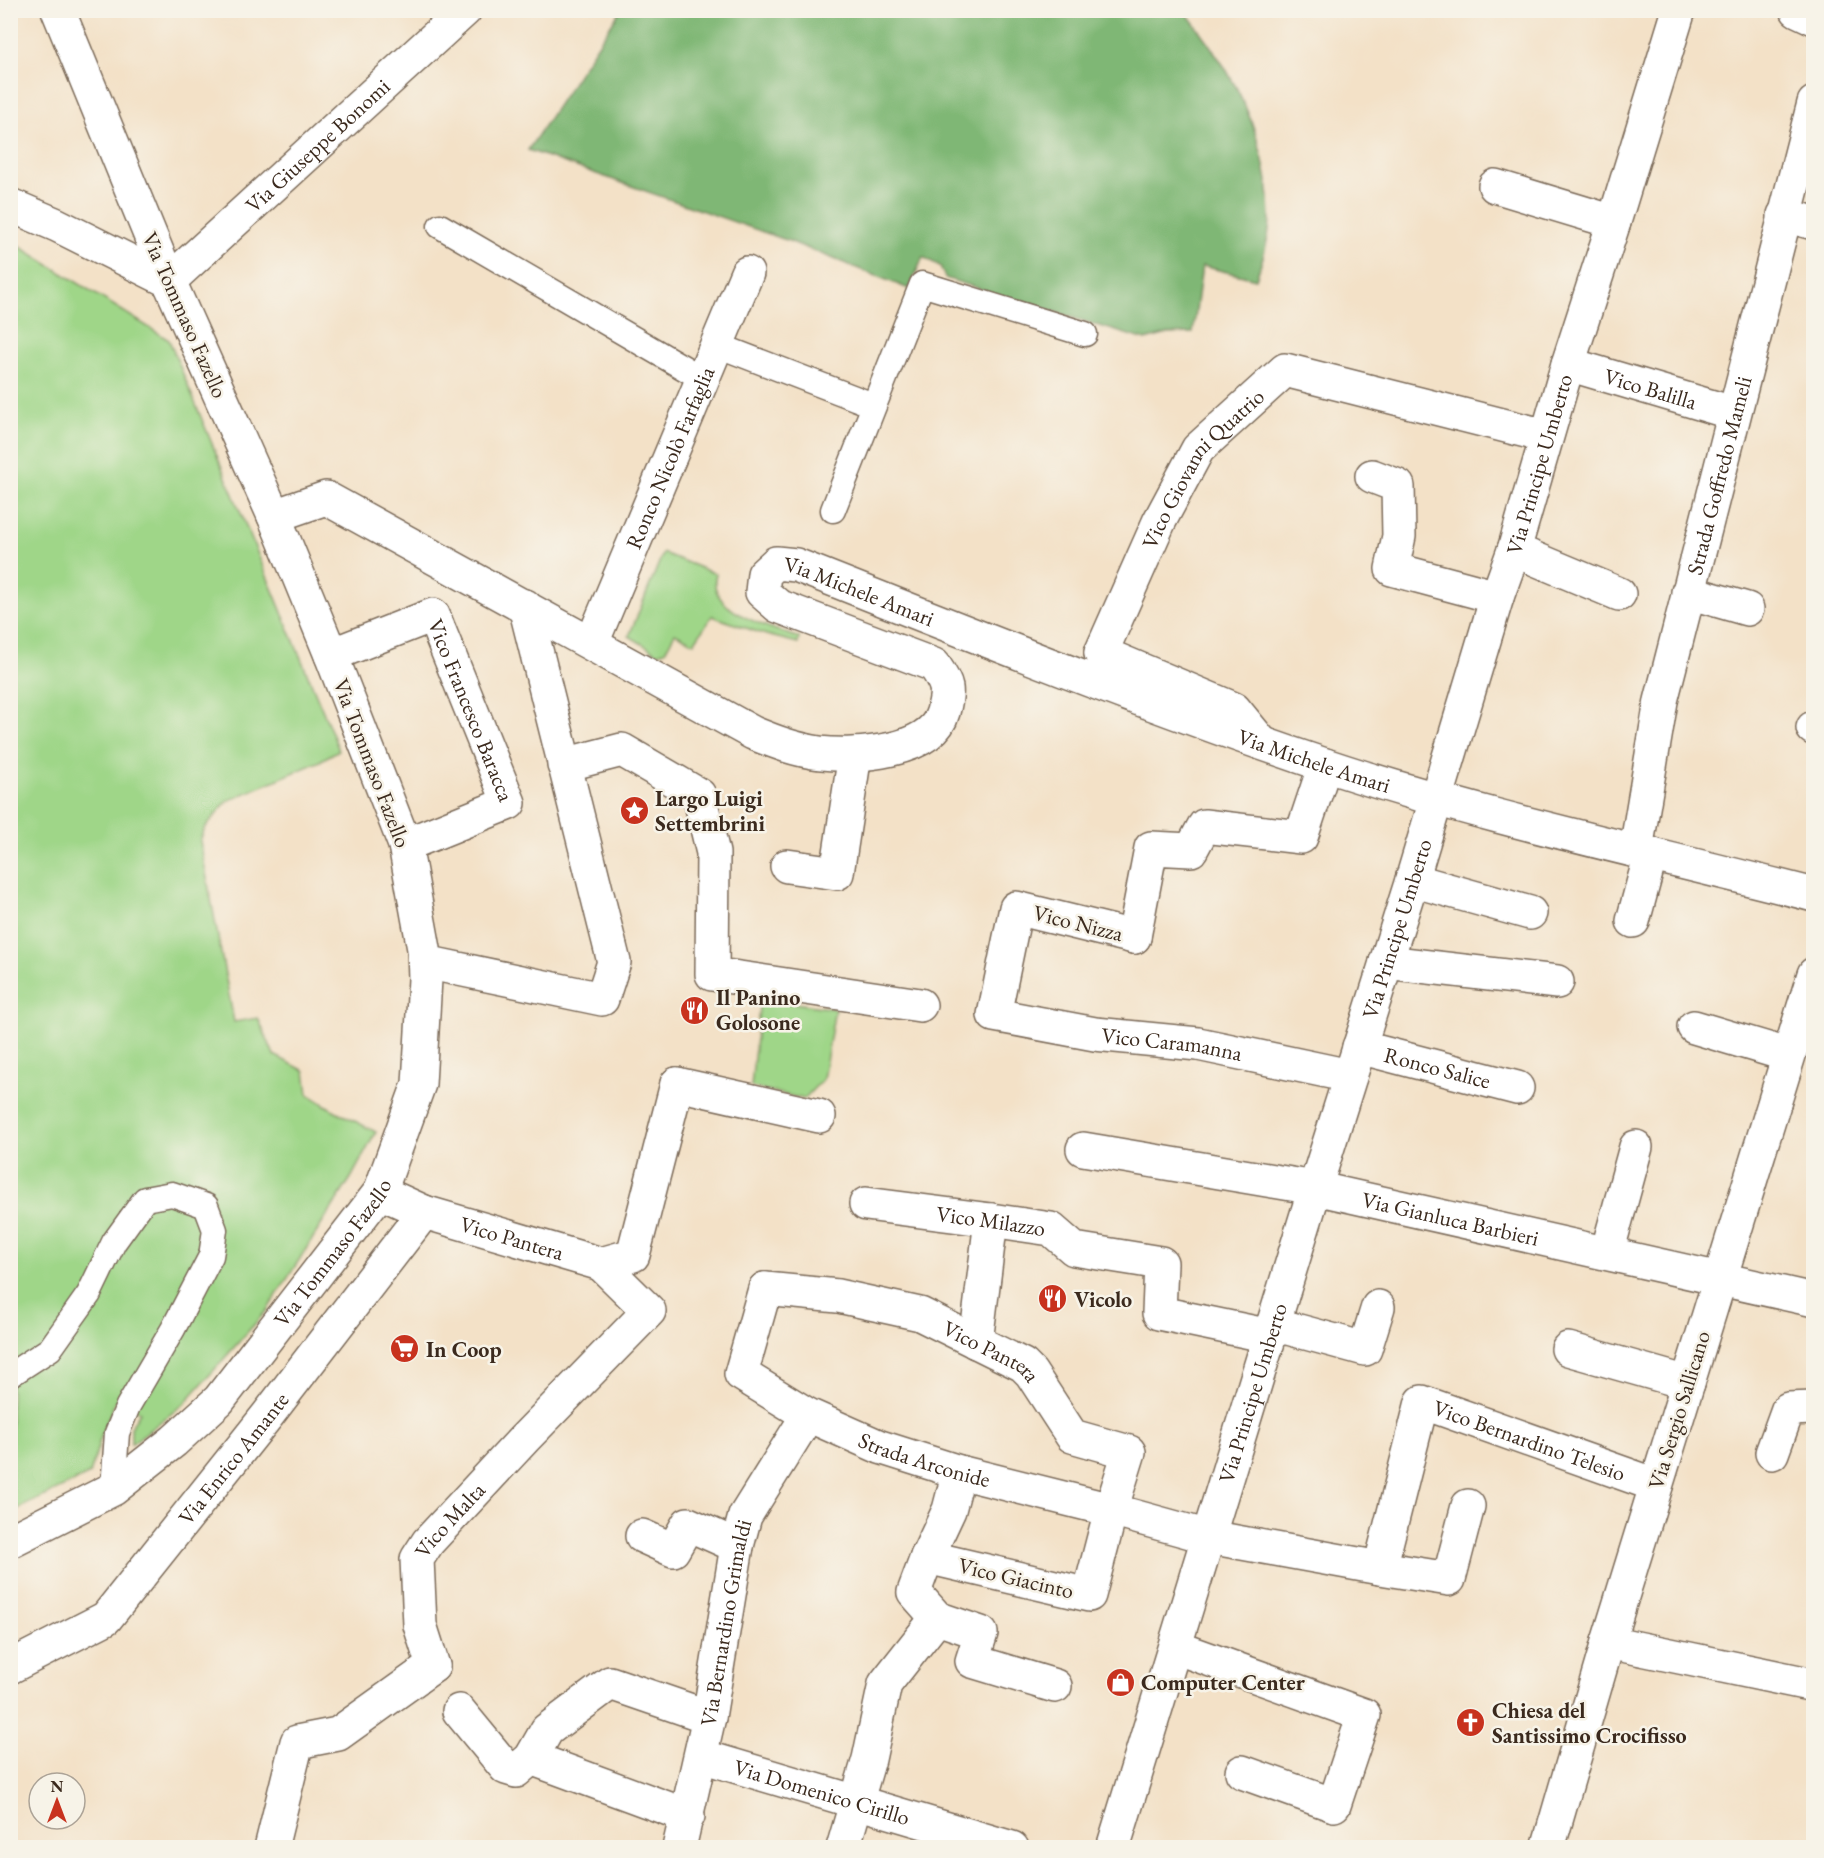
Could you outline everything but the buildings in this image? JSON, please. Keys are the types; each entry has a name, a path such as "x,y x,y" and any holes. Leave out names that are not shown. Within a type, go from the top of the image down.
{"street":[{"name":"Via Tommaso Fazello","path":"10,1541 112,1489 174,1441 219,1400 380,1192 419,1084 425,962 405,845 332,655 274,516 169,281 58,10"},
{"name":"Via Giuseppe Bonomi","path":"169,281 465,10"},
{"name":"Via Principe Umberto","path":"1113,1848 1497,597 1514,550 1568,364 1679,10"},
{"path":"1797,10 1814,18"},
{"name":"Strada Goffredo Mameli","path":"1633,921 1661,701 1733,413 1799,219 1812,119"},
{"path":"1495,186 1614,222"},
{"path":"10,205 57,225 169,281"},
{"name":"Ronco Nicolò Farfaglia","path":"592,644 747,273"},
{"name":"Vico Balilla","path":"1568,364 1733,413"},
{"name":"Vico Giovanni Quatrio","path":"1261,742 1234,709 1101,653 1159,522 1198,449 1285,370 1546,436"},
{"path":"1372,476 1398,486 1399,536 1392,569 1497,597"},
{"name":"Via Michele Amari","path":"274,516 326,498 753,733 780,744 819,753 855,754 901,747 928,735 941,719 948,694 943,678 934,665 778,606 762,592 764,574 776,563 796,565 1095,683 1325,765 1436,798 1814,895"},
{"path":"1514,550 1619,594"},
{"path":"1688,592 1747,609"},
{"path":"425,962 602,999 614,962 525,606"},
{"name":"Vico Francesco Baracca","path":"332,655 433,615 509,803 405,845"},
{"path":"564,765 622,750 699,795 712,853 712,974 920,1005"},
{"path":"787,866 837,873 855,754"},
{"name":"Vico Nizza","path":"994,1015 1016,908 1134,937 1152,848 1191,850 1204,826 1301,837 1325,765"},
{"path":"1412,880 1530,913"},
{"path":"1386,962 1557,982"},
{"name":"Via Sergio Sallicano","path":"1548,1848 1656,1485 1788,1055 1812,985"},
{"name":"Vico Caramanna","path":"994,1015 1095,1034 1355,1062"},
{"path":"1694,1027 1788,1055"},
{"name":"Ronco Salice","path":"1355,1062 1517,1088"},
{"path":"601,1264 633,1254 677,1084 819,1116"},
{"path":"1607,1253 1636,1147"},
{"name":"Via Gianluca Barbieri","path":"1083,1149 1315,1188 1814,1300"},
{"name":"Vico Pantera","path":"380,1192 423,1212 601,1264"},
{"name":"Vico Milazzo","path":"866,1204 1051,1229 1074,1249 1161,1263 1159,1313 1272,1330"},
{"name":"Via Enrico Amante","path":"10,1667 106,1618 267,1416 423,1212"},
{"path":"976,1342 990,1220"},
{"name":"Vico Malta","path":"274,1847 297,1742 338,1734 433,1666 420,1625 417,1559 428,1542 525,1438 649,1311 601,1264"},
{"name":"Vico Pantera","path":"765,1289 838,1296 920,1314 1023,1365 1031,1373 1072,1436 1129,1452 1111,1510"},
{"name":"Strada Arconide","path":"765,1289 741,1374 808,1415 880,1447 959,1472 1209,1537"},
{"path":"1272,1330 1365,1349 1378,1307"},
{"path":"1568,1349 1688,1383"},
{"name":"Vico Bernardino Telesio","path":"1380,1568 1422,1402 1656,1485"},
{"path":"1772,1453 1788,1409 1814,1408"},
{"name":"Via Bernardino Grimaldi","path":"679,1848 710,1717 745,1516 808,1415"},
{"path":"959,1472 949,1510 914,1592 937,1618 981,1633 972,1661 1054,1686"},
{"path":"1209,1537 1449,1579 1468,1506"},
{"name":"Vico Giacinto","path":"927,1557 1089,1595 1111,1510"},
{"path":"642,1536 674,1550 687,1524 738,1546"},
{"path":"843,1848 869,1759 885,1684 937,1618"},
{"path":"1608,1642 1814,1685"},
{"path":"1175,1647 1364,1715 1334,1805 1242,1772"},
{"path":"459,1711 506,1768 516,1772 531,1758 547,1731 610,1683 710,1717"},
{"name":"Via Domenico Cirillo","path":"701,1756 1012,1848"},
{"path":"531,1758 688,1815"}],"lane":[{"path":"440,226 703,379"},
{"path":"833,510 922,284 1085,334"},
{"path":"717,345 873,405"},
{"path":"10,1375 50,1349 89,1294 114,1242 146,1199 172,1194 206,1206 215,1230 211,1256 173,1329 128,1406 117,1433 112,1489"}],"green space":[{"path":"620,11 1185,11 1217,55 1245,105 1263,159 1267,178 1270,223 1256,279 1202,266 1193,333 1168,334 1145,340 945,278 940,266 923,257 909,289 789,241 528,150"},
{"path":"11,241 169,340 339,750 318,762 227,801 205,828 200,841 234,1022 258,1018 274,1055 305,1071 308,1094 376,1132 351,1178 268,1309 184,1404 131,1444 131,1426 140,1412 116,1400 103,1430 90,1474 11,1512"},
{"path":"663,553 716,574 715,587 721,599 731,608 744,617 799,638 798,643 766,635 712,616 694,643 675,633 665,651 657,653 629,636"},
{"path":"760,998 835,1009 823,1079 804,1099 751,1087"}],"place":[{"name":"Largo Luigi Settembrini","path":"634,811"},
{"name":"Il Panino Golosone","path":"695,1010"},
{"name":"Vicolo","path":"1053,1299"},
{"name":"In Coop","path":"405,1349"},
{"name":"Computer Center","path":"1120,1682"},
{"name":"Chiesa del Santissimo Crocifisso","path":"1471,1723"}]}
